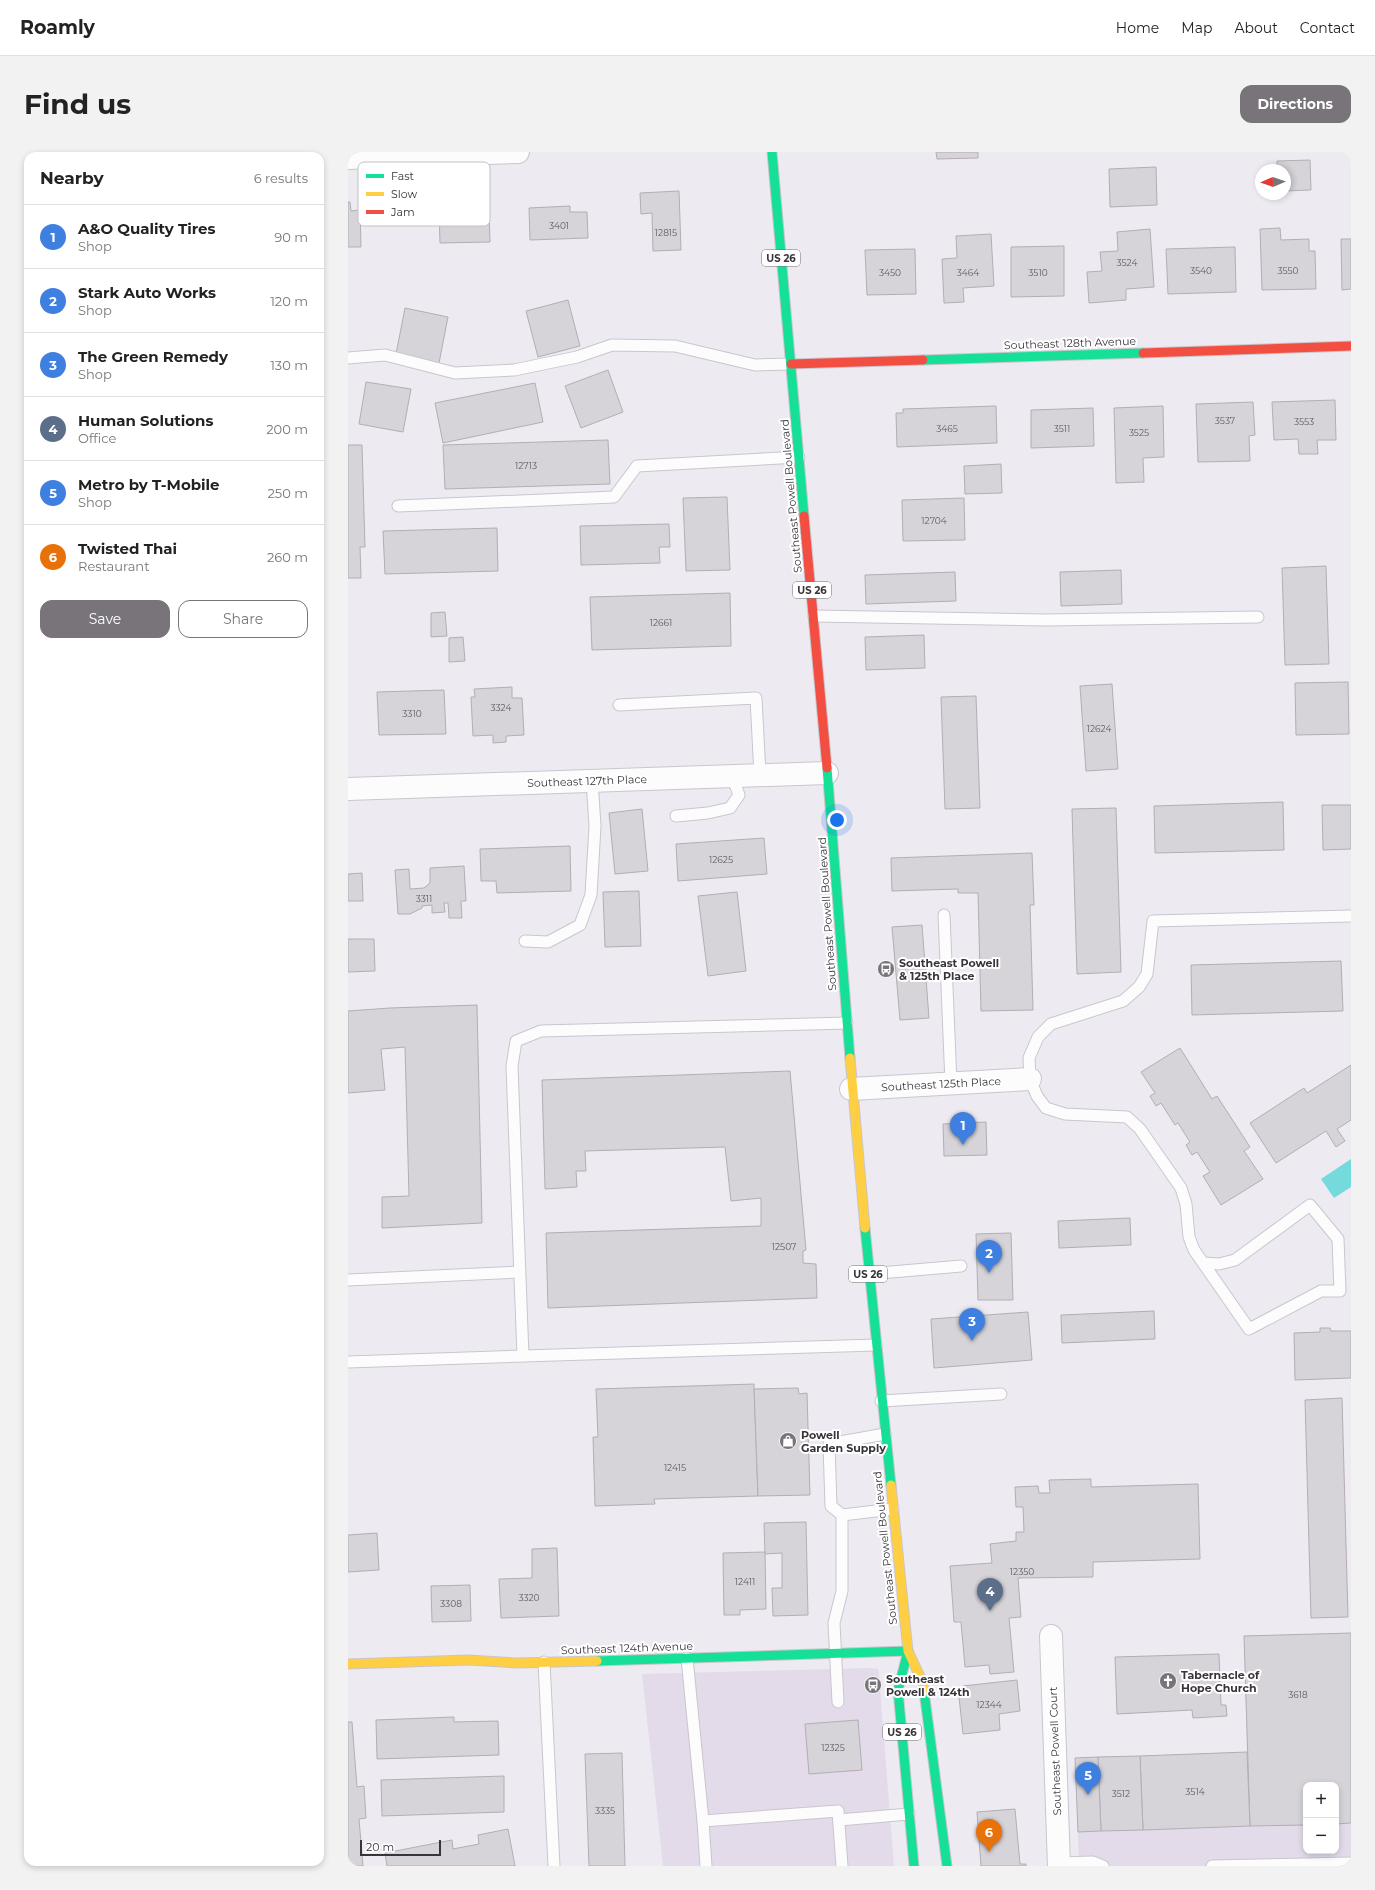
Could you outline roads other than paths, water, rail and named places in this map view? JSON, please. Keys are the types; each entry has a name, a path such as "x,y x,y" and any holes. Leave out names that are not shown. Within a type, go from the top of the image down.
{"main road":[{"name":"Southeast Powell Boulevard","path":"772,152 814,616 868,1274 908,1651 923,1683 947,1866"},
{"name":"Southeast 128th Avenue","path":"791,364 1351,346"},
{"name":"Southeast Powell Boulevard","path":"908,1651 898,1690 914,1866"},
{"name":"Southeast 124th Avenue","path":"348,1664 468,1660 517,1663 908,1651"}],"street":[{"path":"348,158 400,154 518,152"},
{"name":"Southeast 127th Place","path":"348,788 826,773"},
{"name":"Southeast 125th Place","path":"852,1089 1030,1079"},
{"name":"Southeast Powell Court","path":"1051,1636 1059,1865"}],"lane":[{"path":"348,358 385,355 455,373 514,370 577,357 612,345 628,345 676,346 754,365 791,364"},
{"path":"398,506 614,497 637,466 799,457"},
{"path":"814,616 1045,620 1258,617"},
{"path":"619,705 756,698 760,775"},
{"path":"676,816 708,813 730,808 739,795 732,776"},
{"path":"525,941 548,942 580,926 591,895 595,826 592,780"},
{"path":"944,915 951,1083"},
{"path":"1203,1262 1219,1264 1235,1260 1310,1205 1338,1239 1340,1291 1321,1291 1249,1329 1194,1250 1189,1237 1186,1204 1181,1188 1140,1129 1126,1118 1065,1114 1046,1108 1037,1096 1030,1079 1029,1058 1038,1037 1051,1024 1123,1001 1139,987 1147,974 1154,921 1351,916"},
{"path":"523,1356 512,1066 516,1041 541,1031 847,1023"},
{"path":"868,1274 961,1266"},
{"path":"348,1280 519,1272"},
{"path":"348,1362 876,1345"},
{"path":"881,1401 1001,1394"},
{"path":"885,1434 829,1444 831,1506 842,1515 893,1508"},
{"path":"838,1702 834,1623 842,1592 842,1515"},
{"path":"688,1658 706,1866"},
{"path":"544,1662 554,1866"},
{"path":"703,1821 838,1811 842,1866"},
{"path":"839,1820 909,1814"},
{"path":"1059,1865 1093,1862 1103,1866"},
{"path":"1212,1866 1351,1863"}],"water":[{"path":"1351,1159 1351,1187 1334,1198 1321,1179"}],"place":[{"name":"Southeast Powell & 125th Place","path":"886,969"},
{"name":"A&O Quality Tires","path":"963,1145"},
{"name":"Stark Auto Works","path":"989,1273"},
{"name":"The Green Remedy","path":"972,1341"},
{"name":"Powell Garden Supply","path":"788,1441"},
{"name":"Human Solutions","path":"990,1611"},
{"name":"Tabernacle of Hope Church","path":"1168,1681"},
{"name":"Southeast Powell & 124th","path":"873,1685"},
{"name":"Metro by T-Mobile","path":"1088,1795"},
{"name":"Twisted Thai","path":"989,1852"}]}
